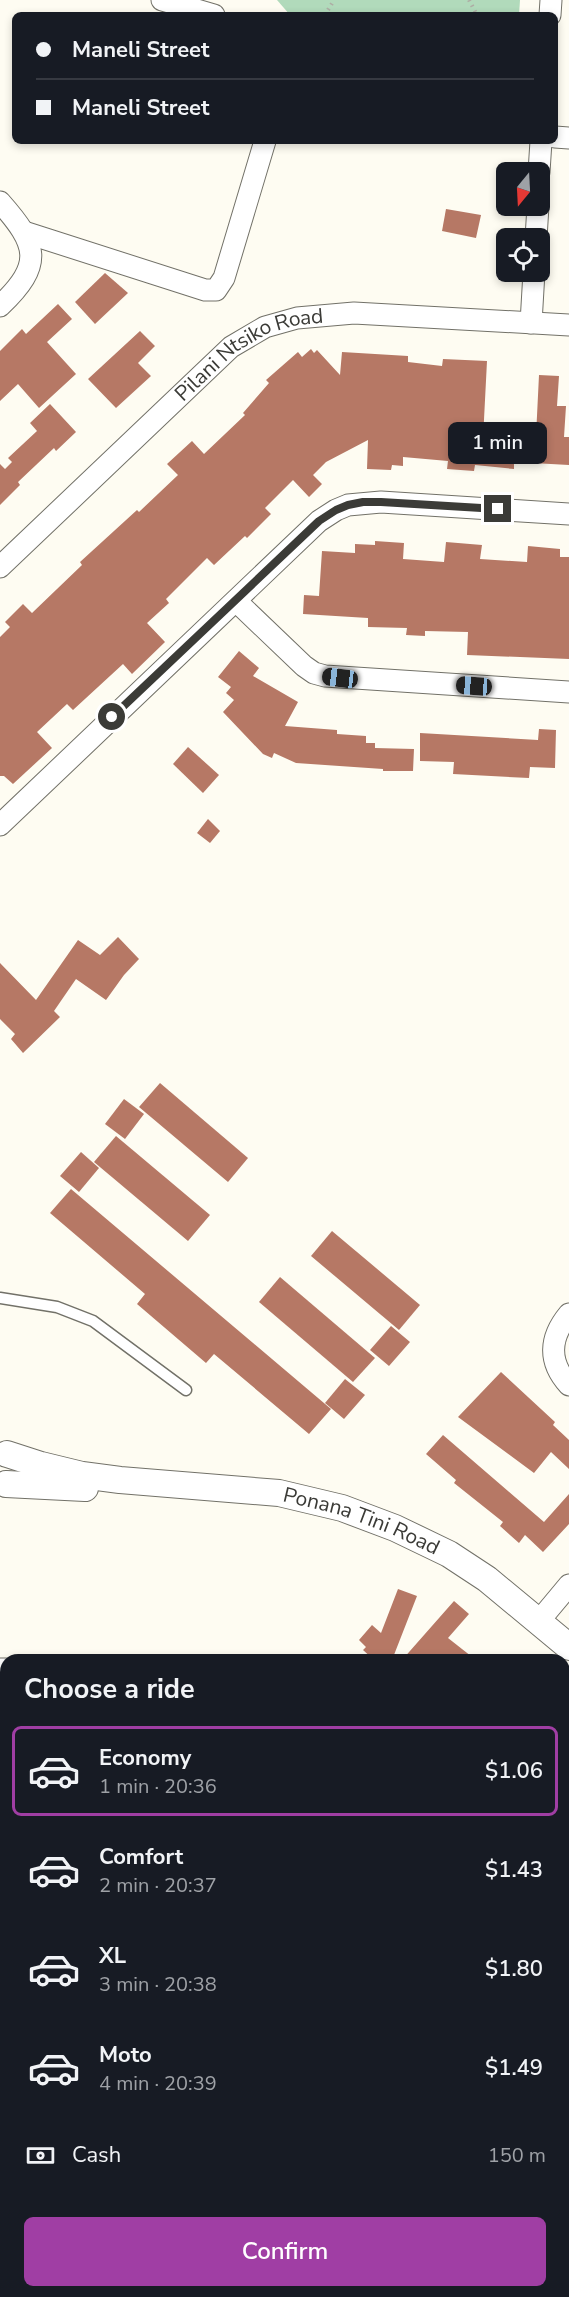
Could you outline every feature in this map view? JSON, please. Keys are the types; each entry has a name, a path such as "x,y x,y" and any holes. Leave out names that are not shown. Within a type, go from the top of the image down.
{"street":[{"path":"162,0 204,12"},
{"path":"24,232 206,290 216,290 224,278 264,144"},
{"path":"540,162 541,144"},
{"path":"0,202 24,232 32,254 30,266 13,293 0,306"},
{"path":"531,323 533,282"},
{"name":"Pilani Ntsiko Road","path":"0,567 223,354 265,327 297,318 354,313 569,325"},
{"path":"0,825 319,521 348,505 381,502 569,514"},
{"path":"236,601 304,666 324,676 569,692"},
{"path":"569,1314 557,1330 554,1354 555,1364 569,1385"},
{"name":"Ponana Tini Road","path":"2,1448 41,1466 120,1480 279,1493 342,1508 395,1528 449,1554 487,1579 569,1647"},
{"name":"Ponana Tini Road","path":"2,1448 11,1469 3,1487 103,1487 120,1480"},
{"path":"539,1621 569,1586"}],"lane":[{"path":"0,1298 57,1307 93,1321 186,1390"}],"green space":[{"path":"277,0 520,0 519,12 287,12"}],"building":[{"path":"446,209 481,215 476,238 442,231"},
{"path":"105,273 128,293 95,324 75,302"},
{"path":"58,304 72,319 47,342 76,374 39,408 18,384 0,401 0,351 22,329 26,334"},
{"path":"140,331 155,346 138,363 151,376 116,408 88,379"},
{"path":"311,349 314,353 317,350 340,375 342,352 408,356 408,362 442,366 443,359 487,361 483,439 532,443 532,436 536,436 539,375 559,376 557,406 566,406 564,437 569,437 569,465 514,462 514,469 475,465 474,471 447,469 448,461 403,457 403,466 392,465 391,470 367,469 368,440 326,462 313,475 322,484 309,497 293,480 265,508 271,514 247,538 245,536 214,565 207,558 166,599 169,603 147,623 165,642 132,674 123,664 73,710 67,704 37,732 52,748 13,784 4,776 0,776 0,637 10,627 5,622 23,604 32,613 82,565 80,562 178,475 167,464 192,441 204,454 245,415 243,413 269,383 266,380 298,352 302,357"},
{"path":"50,404 76,432 56,451 54,448 18,482 20,485 0,505 0,464 5,469 12,462 8,458 37,431 30,423"},
{"path":"375,541 404,543 403,559 444,562 446,542 482,545 480,559 527,562 528,546 560,549 560,557 569,557 569,659 467,655 468,632 425,631 425,636 406,635 407,628 368,627 368,618 303,614 304,595 319,596 322,551 355,553 355,544 375,545"},
{"path":"239,651 259,668 253,676 298,702 285,726 337,730 337,734 366,736 366,743 375,743 375,748 414,749 413,771 383,771 383,769 296,763 274,753 272,758 263,754 223,712 234,700 226,693 231,687 218,677"},
{"path":"539,729 556,730 555,768 530,767 529,778 453,774 454,762 420,761 420,733 538,740"},
{"path":"188,747 219,775 203,793 173,764"},
{"path":"208,819 220,831 210,843 197,833"},
{"path":"118,937 139,959 106,1000 76,979 54,1011 60,1017 23,1053 11,1039 15,1034 0,1019 0,963 36,1000 78,940 100,955"},
{"path":"160,1083 248,1158 228,1182 139,1107"},
{"path":"124,1099 144,1114 125,1139 105,1124"},
{"path":"116,1136 210,1215 188,1241 94,1162"},
{"path":"81,1152 99,1168 79,1192 60,1176"},
{"path":"71,1189 331,1409 309,1434 214,1354 206,1363 137,1304 145,1294 50,1213"},
{"path":"332,1231 420,1305 399,1330 311,1256"},
{"path":"280,1277 375,1358 353,1382 259,1302"},
{"path":"391,1326 410,1342 389,1366 370,1350"},
{"path":"501,1372 555,1422 553,1425 569,1440 569,1469 551,1452 534,1473 458,1417"},
{"path":"345,1379 365,1395 344,1419 325,1403"},
{"path":"443,1435 544,1522 569,1494 569,1524 543,1552 525,1535 519,1543 500,1526 503,1522 454,1483 456,1480 426,1454"},
{"path":"398,1589 417,1596 394,1654 367,1654 363,1650 366,1647 359,1640 372,1625 381,1633"},
{"path":"454,1601 469,1614 448,1638 468,1654 407,1654"}],"route":[{"path":"112,717 319,521 336,510 363,502 498,509"}]}
